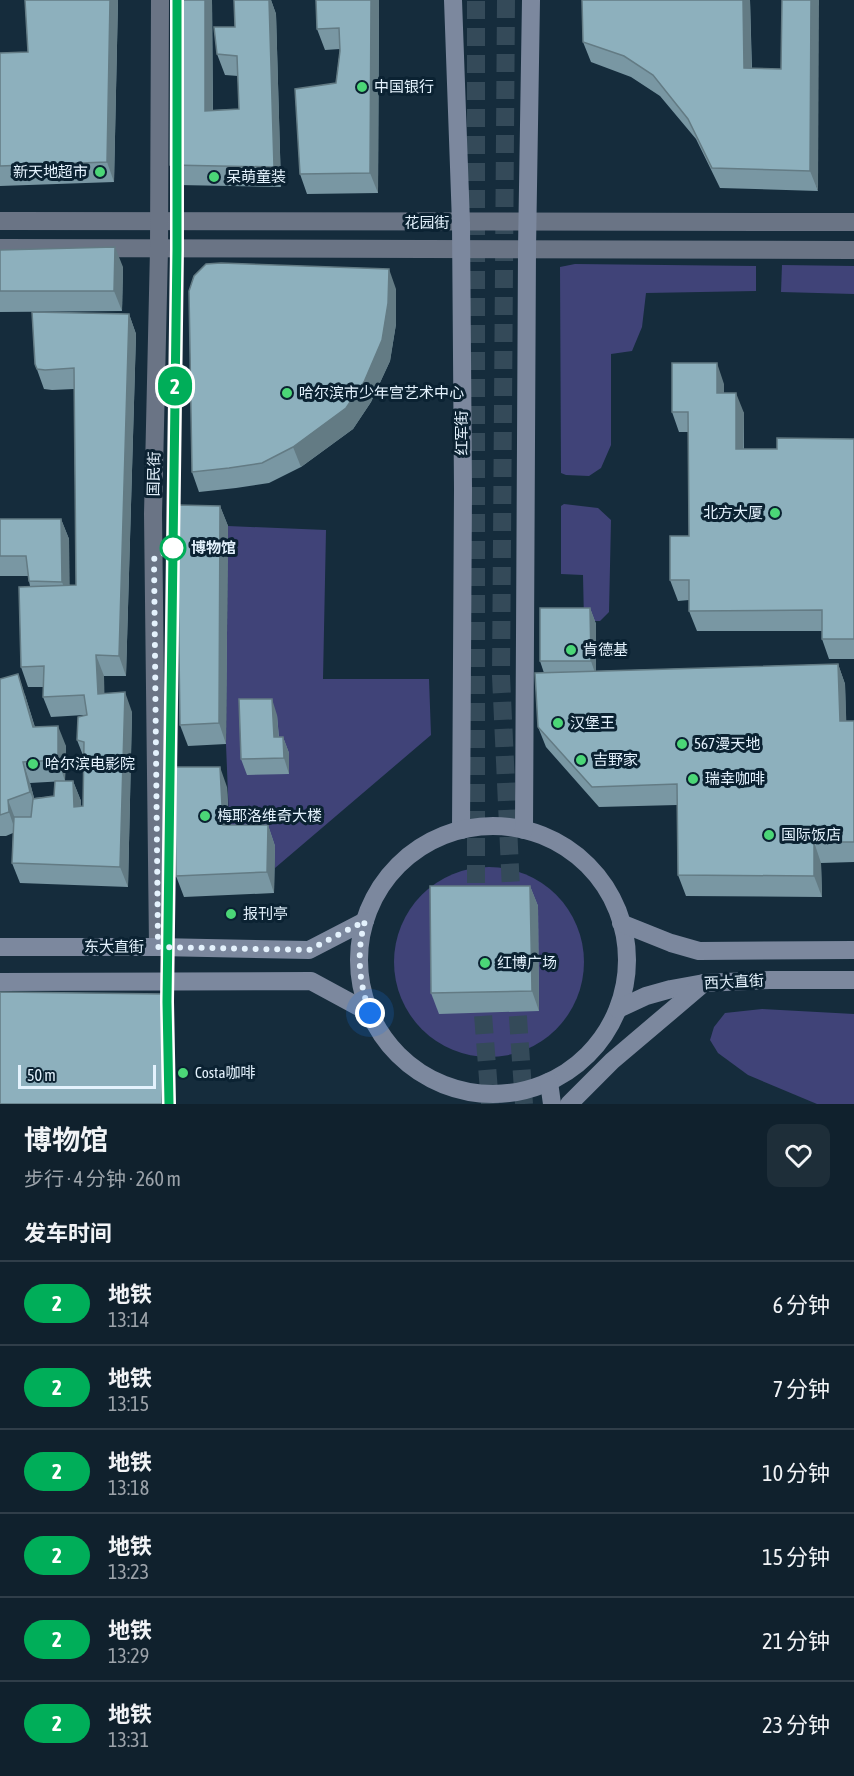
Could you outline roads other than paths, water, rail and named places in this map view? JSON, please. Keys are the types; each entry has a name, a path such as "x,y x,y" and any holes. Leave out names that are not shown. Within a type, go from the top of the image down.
{"main road":[{"name":"国民街","path":"158,947 153,514 159,249 160,0"},
{"name":"红军街","path":"453,0 461,223 463,489 461,830"},
{"path":"524,830 527,249 531,0"},
{"name":"花园街","path":"0,221 854,222"},
{"name":"花园街","path":"0,248 854,250"},
{"path":"439,1083 466,1091 494,1094 531,1089 549,1082 578,1064 591,1052 606,1032 618,1008 627,966 626,944 613,901 585,863 546,837 524,830 485,826 461,830 428,843 395,868 382,884 365,921 360,947 362,987 370,1013 387,1042 410,1066 474,1104"},
{"name":"东大直街","path":"0,947 309,950 365,921"},
{"name":"西大直街","path":"621,923 671,944 699,951 854,950"},
{"name":"西大直街","path":"618,1008 646,996 704,983 854,980"},
{"path":"0,982 311,981 370,1013"},
{"path":"569,1104 612,1061 704,983"},
{"path":"549,1082 552,1104"},
{"path":"439,1083 453,1104"}],"tunnel":[{"path":"476,0 476,910"},
{"path":"506,0 501,676 512,911"},
{"path":"481,989 490,1104"},
{"path":"516,989 524,1104"}],"metro line":[{"name":"2","path":"169,1104 167,1002 177,249 177,0"}],"place":[{"name":"中国银行","path":"362,87"},
{"name":"新天地超市","path":"100,172"},
{"name":"呆萌童装","path":"214,177"},
{"name":"哈尔滨市少年宫艺术中心","path":"287,393"},
{"name":"北方大厦","path":"775,513"},
{"name":"博物馆","path":"173,548"},
{"name":"肯德基","path":"571,650"},
{"name":"汉堡王","path":"558,723"},
{"name":"567漫天地","path":"682,744"},
{"name":"吉野家","path":"581,760"},
{"name":"哈尔滨电影院","path":"33,764"},
{"name":"瑞幸咖啡","path":"693,779"},
{"name":"梅耶洛维奇大楼","path":"205,816"},
{"name":"国际饭店","path":"769,835"},
{"name":"报刊亭","path":"231,914"},
{"name":"红博广场","path":"485,963"},
{"name":"Costa咖啡","path":"183,1073"}]}
